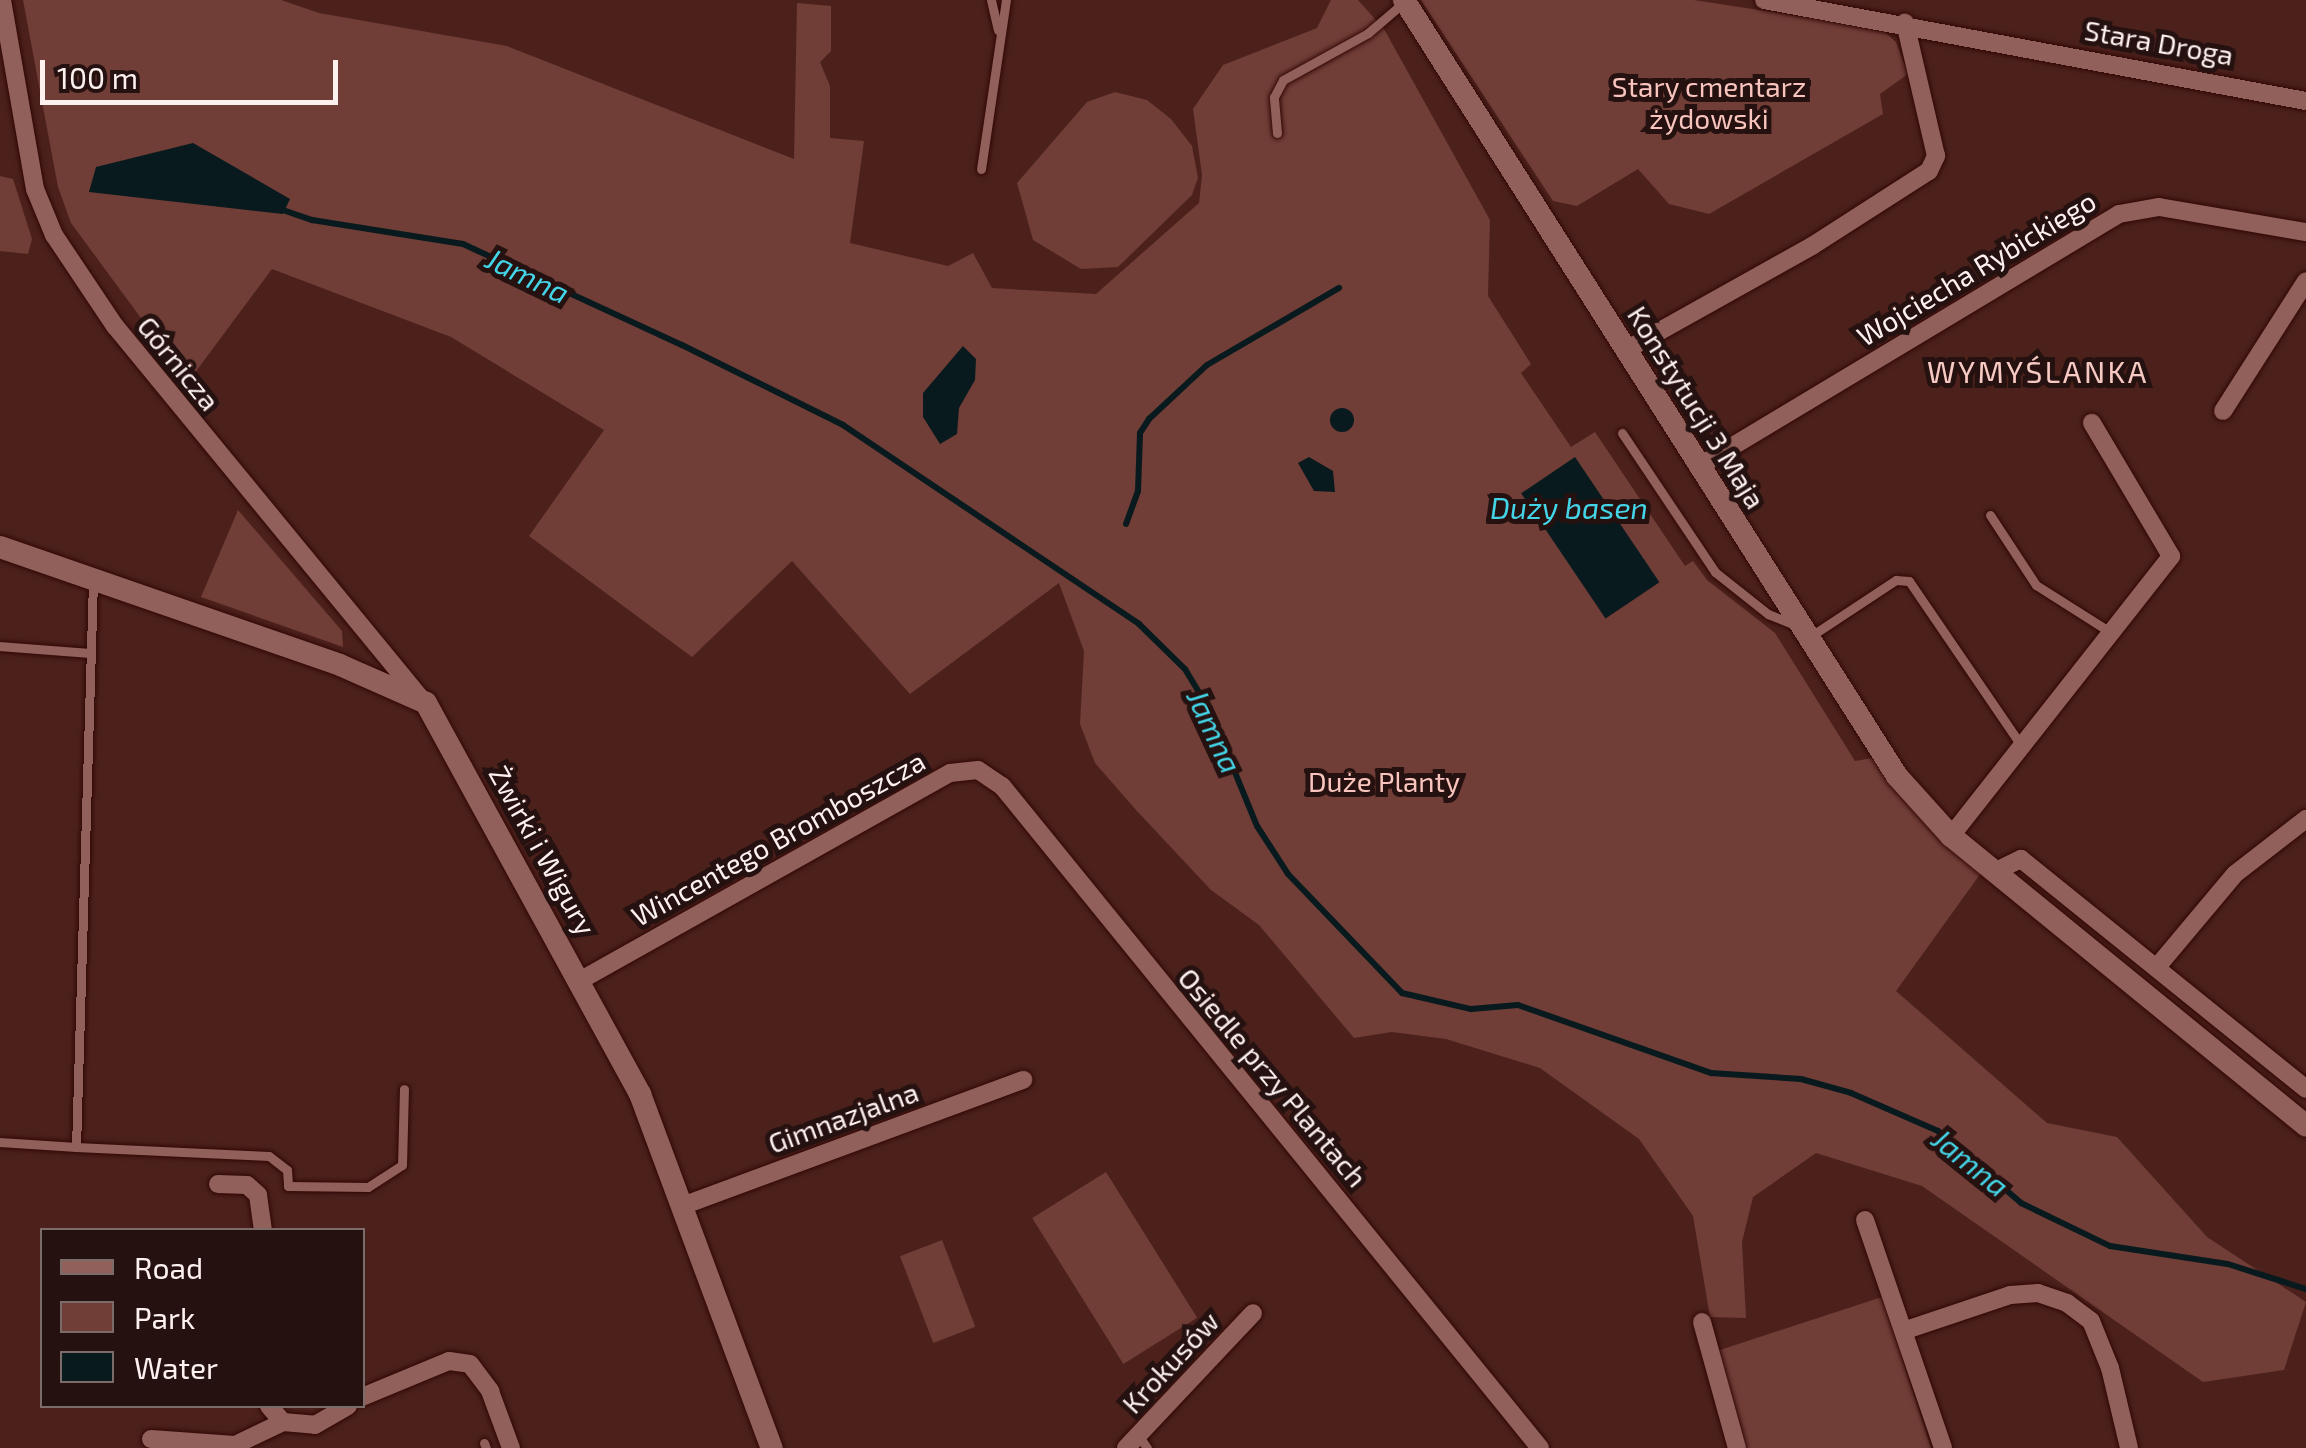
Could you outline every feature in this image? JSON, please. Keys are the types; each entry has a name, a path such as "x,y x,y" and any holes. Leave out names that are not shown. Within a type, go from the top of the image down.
{"street":[{"name":"Górnicza","path":"2,0 35,189 54,236 115,326 426,704"},
{"name":"Stara Droga","path":"1764,0 1905,23 2306,101"},
{"name":"Konstytucji 3 Maja","path":"1405,1 1898,776 1951,836 2306,1126"},
{"path":"1626,350 1812,246 1929,172 1936,156 1905,23"},
{"name":"Wojciecha Rybickiego","path":"1698,466 2120,214 2159,207 2306,232"},
{"path":"2223,411 2306,281"},
{"path":"1951,836 2114,634 2171,556 2092,423"},
{"path":"0,547 340,665 426,704"},
{"name":"Żwirki i Wigury","path":"426,704 581,980 640,1094 772,1448"},
{"name":"Osiedle przy Plantach","path":"950,772 978,770 1002,786 1540,1448"},
{"name":"Wincentego Bromboszcza","path":"581,980 950,772"},
{"path":"2157,967 2235,874 2306,819"},
{"path":"1994,872 2021,860 2306,1090"},
{"name":"Gimnazjalna","path":"682,1206 1023,1080"},
{"path":"218,1184 247,1185 258,1194 264,1228"},
{"path":"1865,1220 1906,1330 1943,1448"},
{"path":"1906,1330 2010,1295 2038,1293 2067,1302 2090,1321 2110,1368 2129,1448"},
{"name":"Krokusów","path":"1137,1444 1253,1313"},
{"path":"1702,1322 1737,1448"},
{"path":"365,1396 450,1362 470,1364 490,1391 511,1448"},
{"path":"270,1408 283,1422"},
{"path":"151,1439 235,1445 283,1422 314,1424 344,1408"}],"lane":[{"path":"991,0 998,30"},
{"path":"981,169 990,135 998,30 1006,0"},
{"path":"1277,134 1274,97 1283,80 1368,34 1405,1"},
{"path":"1622,433 1715,572 1768,614 1804,633 1896,580 1909,581 2023,748"},
{"path":"1990,514 2036,586 2114,634"},
{"path":"76,1147 93,578"},
{"path":"0,646 89,652"},
{"path":"0,1142 269,1156 288,1170 288,1186 368,1187 402,1165 404,1089"}],"green space":[{"name":"Duże Planty","path":"23,0 281,0 319,13 507,46 794,159 797,3 831,6 831,51 820,62 830,86 830,138 864,141 850,243 948,266 973,253 992,288 1096,294 1199,203 1202,175 1193,109 1223,65 1317,28 1331,0 1358,0 1384,29 1490,220 1488,296 1531,364 1521,373 1571,447 1595,432 1685,566 1693,561 1707,580 1775,633 1855,761 1873,758 1981,873 1896,991 2047,1123 2117,1137 2207,1237 2306,1302 2284,1370 2203,1382 1922,1186 1816,1153 1753,1197 1742,1242 1746,1318 1710,1317 1693,1216 1639,1139 1540,1068 1446,1039 1392,1032 1354,1038 1259,925 1211,890 1136,810 1095,763 1080,724 1084,651 1059,583 910,694 792,561 692,657 529,536 604,430 451,337 272,269 188,382 71,223 58,187"},
{"name":"Stary cmentarz żydowski","path":"1421,0 1694,0 1881,29 1896,42 1908,74 1880,94 1883,114 1709,214 1669,204 1638,169 1577,206 1553,201"},
{"path":"1115,92 1147,100 1171,119 1192,146 1198,178 1192,195 1118,267 1081,269 1033,240 1017,183 1087,102"},
{"path":"0,176 13,179 32,239 28,254 0,251"},
{"path":"238,510 342,631 343,647 201,597"},
{"path":"1106,1172 1197,1318 1123,1364 1032,1218"},
{"path":"942,1240 975,1327 933,1343 900,1256"},
{"path":"1882,1297 1931,1448 1740,1448 1716,1356 1720,1350"}],"water":[{"path":"193,143 290,199 283,214 89,192 96,167"},
{"path":"963,346 976,359 975,380 959,408 957,434 940,444 923,417 923,393"},
{"path":"1342,408 1354,420 1342,432 1330,420"},
{"path":"1309,457 1333,471 1335,492 1314,491 1298,463"},
{"name":"Duży basen","path":"1575,457 1659,582 1606,619 1521,493"}],"waterway":[{"name":"Jamna","path":"280,209 312,220 463,244 682,345 843,425 1139,624 1185,669 1209,709 1257,826 1288,874 1402,993 1471,1009 1518,1005 1711,1073 1801,1079 1851,1093 1938,1131 2021,1203 2110,1246 2228,1264 2306,1289"},
{"path":"1126,524 1138,491 1140,433 1149,419 1207,365 1339,288"}],"district":[{"name":"WYMYŚLANKA","path":"2038,371"}]}
